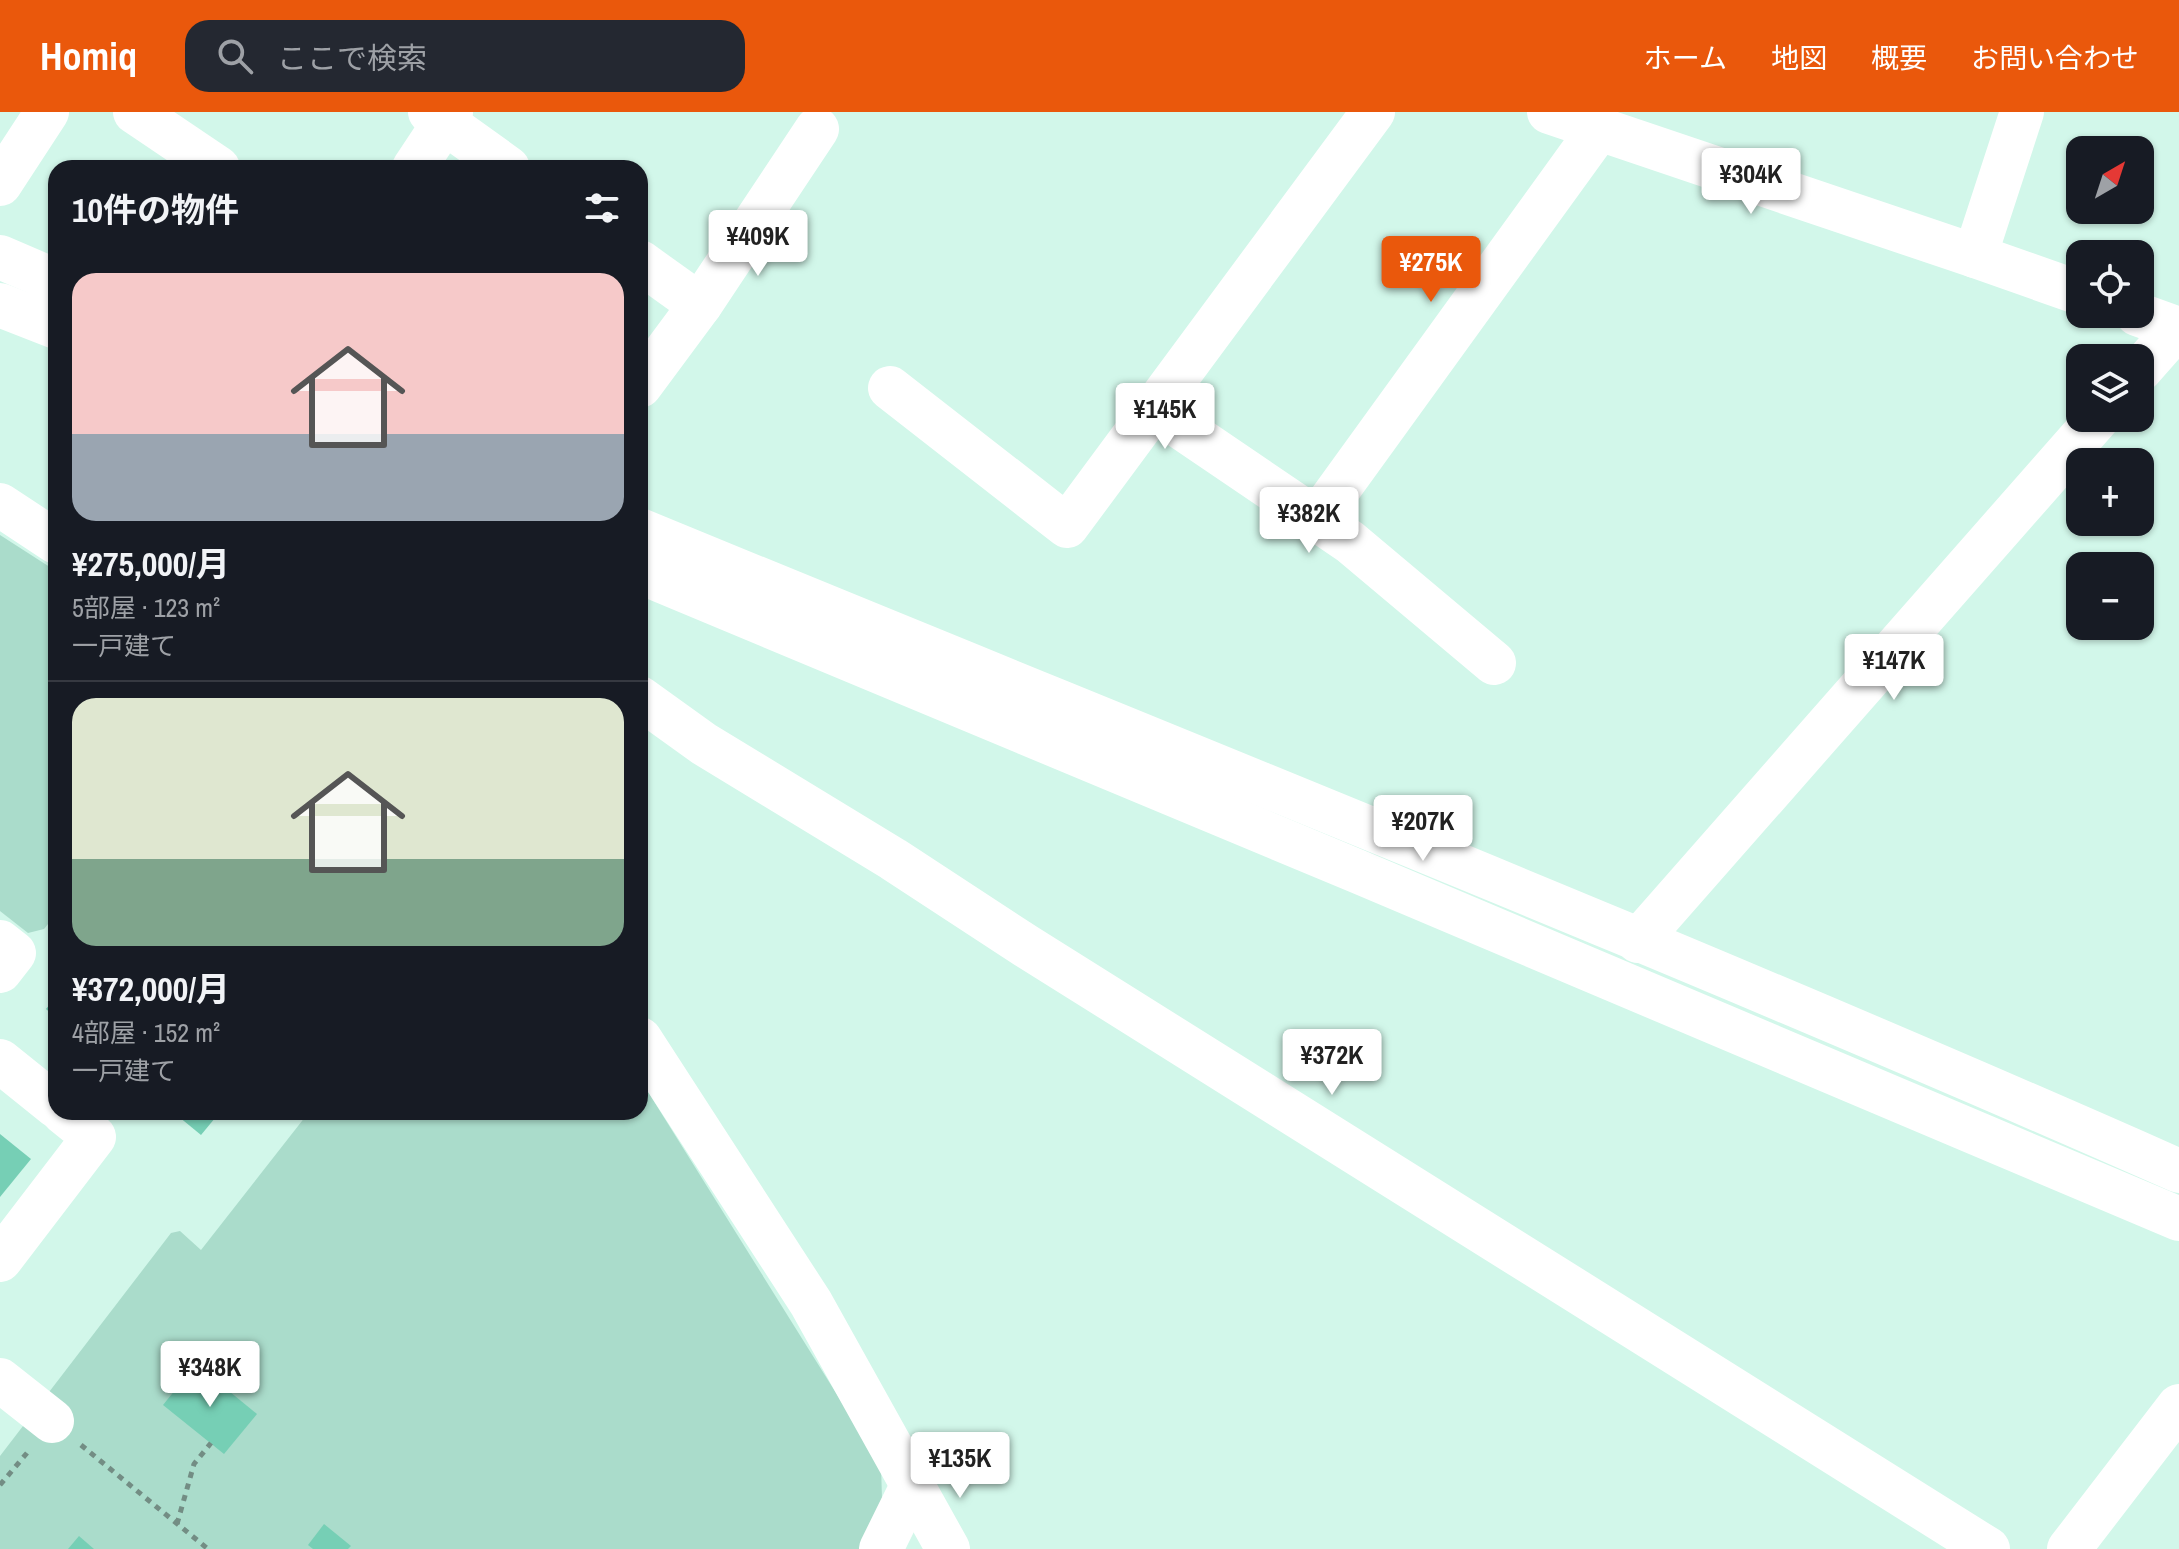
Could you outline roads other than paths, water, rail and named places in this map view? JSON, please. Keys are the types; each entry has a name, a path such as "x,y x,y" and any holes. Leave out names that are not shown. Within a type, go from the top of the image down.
{"street":[{"path":"0,184 47,112"},
{"path":"135,112 206,160"},
{"path":"890,388 1067,526 1373,112"},
{"path":"1549,112 2066,288"},
{"path":"1975,256 2022,112"},
{"path":"418,160 442,115 498,160"},
{"path":"648,375 700,305 817,129"},
{"path":"1317,519 1599,129"},
{"path":"0,257 48,278"},
{"path":"648,268 700,305"},
{"path":"0,305 48,324"},
{"path":"2154,344 2164,324"},
{"path":"1154,409 1350,542 1494,663"},
{"path":"1638,941 2086,432"},
{"path":"0,505 48,537"},
{"path":"648,533 1638,941 2005,1094 2179,1171"},
{"path":"648,575 2179,1219"},
{"path":"648,703 737,764 893,859 1026,946 1988,1549"},
{"path":"0,942 14,953 0,971"},
{"path":"648,1051 811,1303 948,1549"},
{"path":"0,1061 48,1100"},
{"path":"0,1260 94,1137 73,1120"},
{"path":"0,1380 52,1421"},
{"path":"2069,1549 2179,1406"},
{"path":"881,1549 913,1484"}]}
